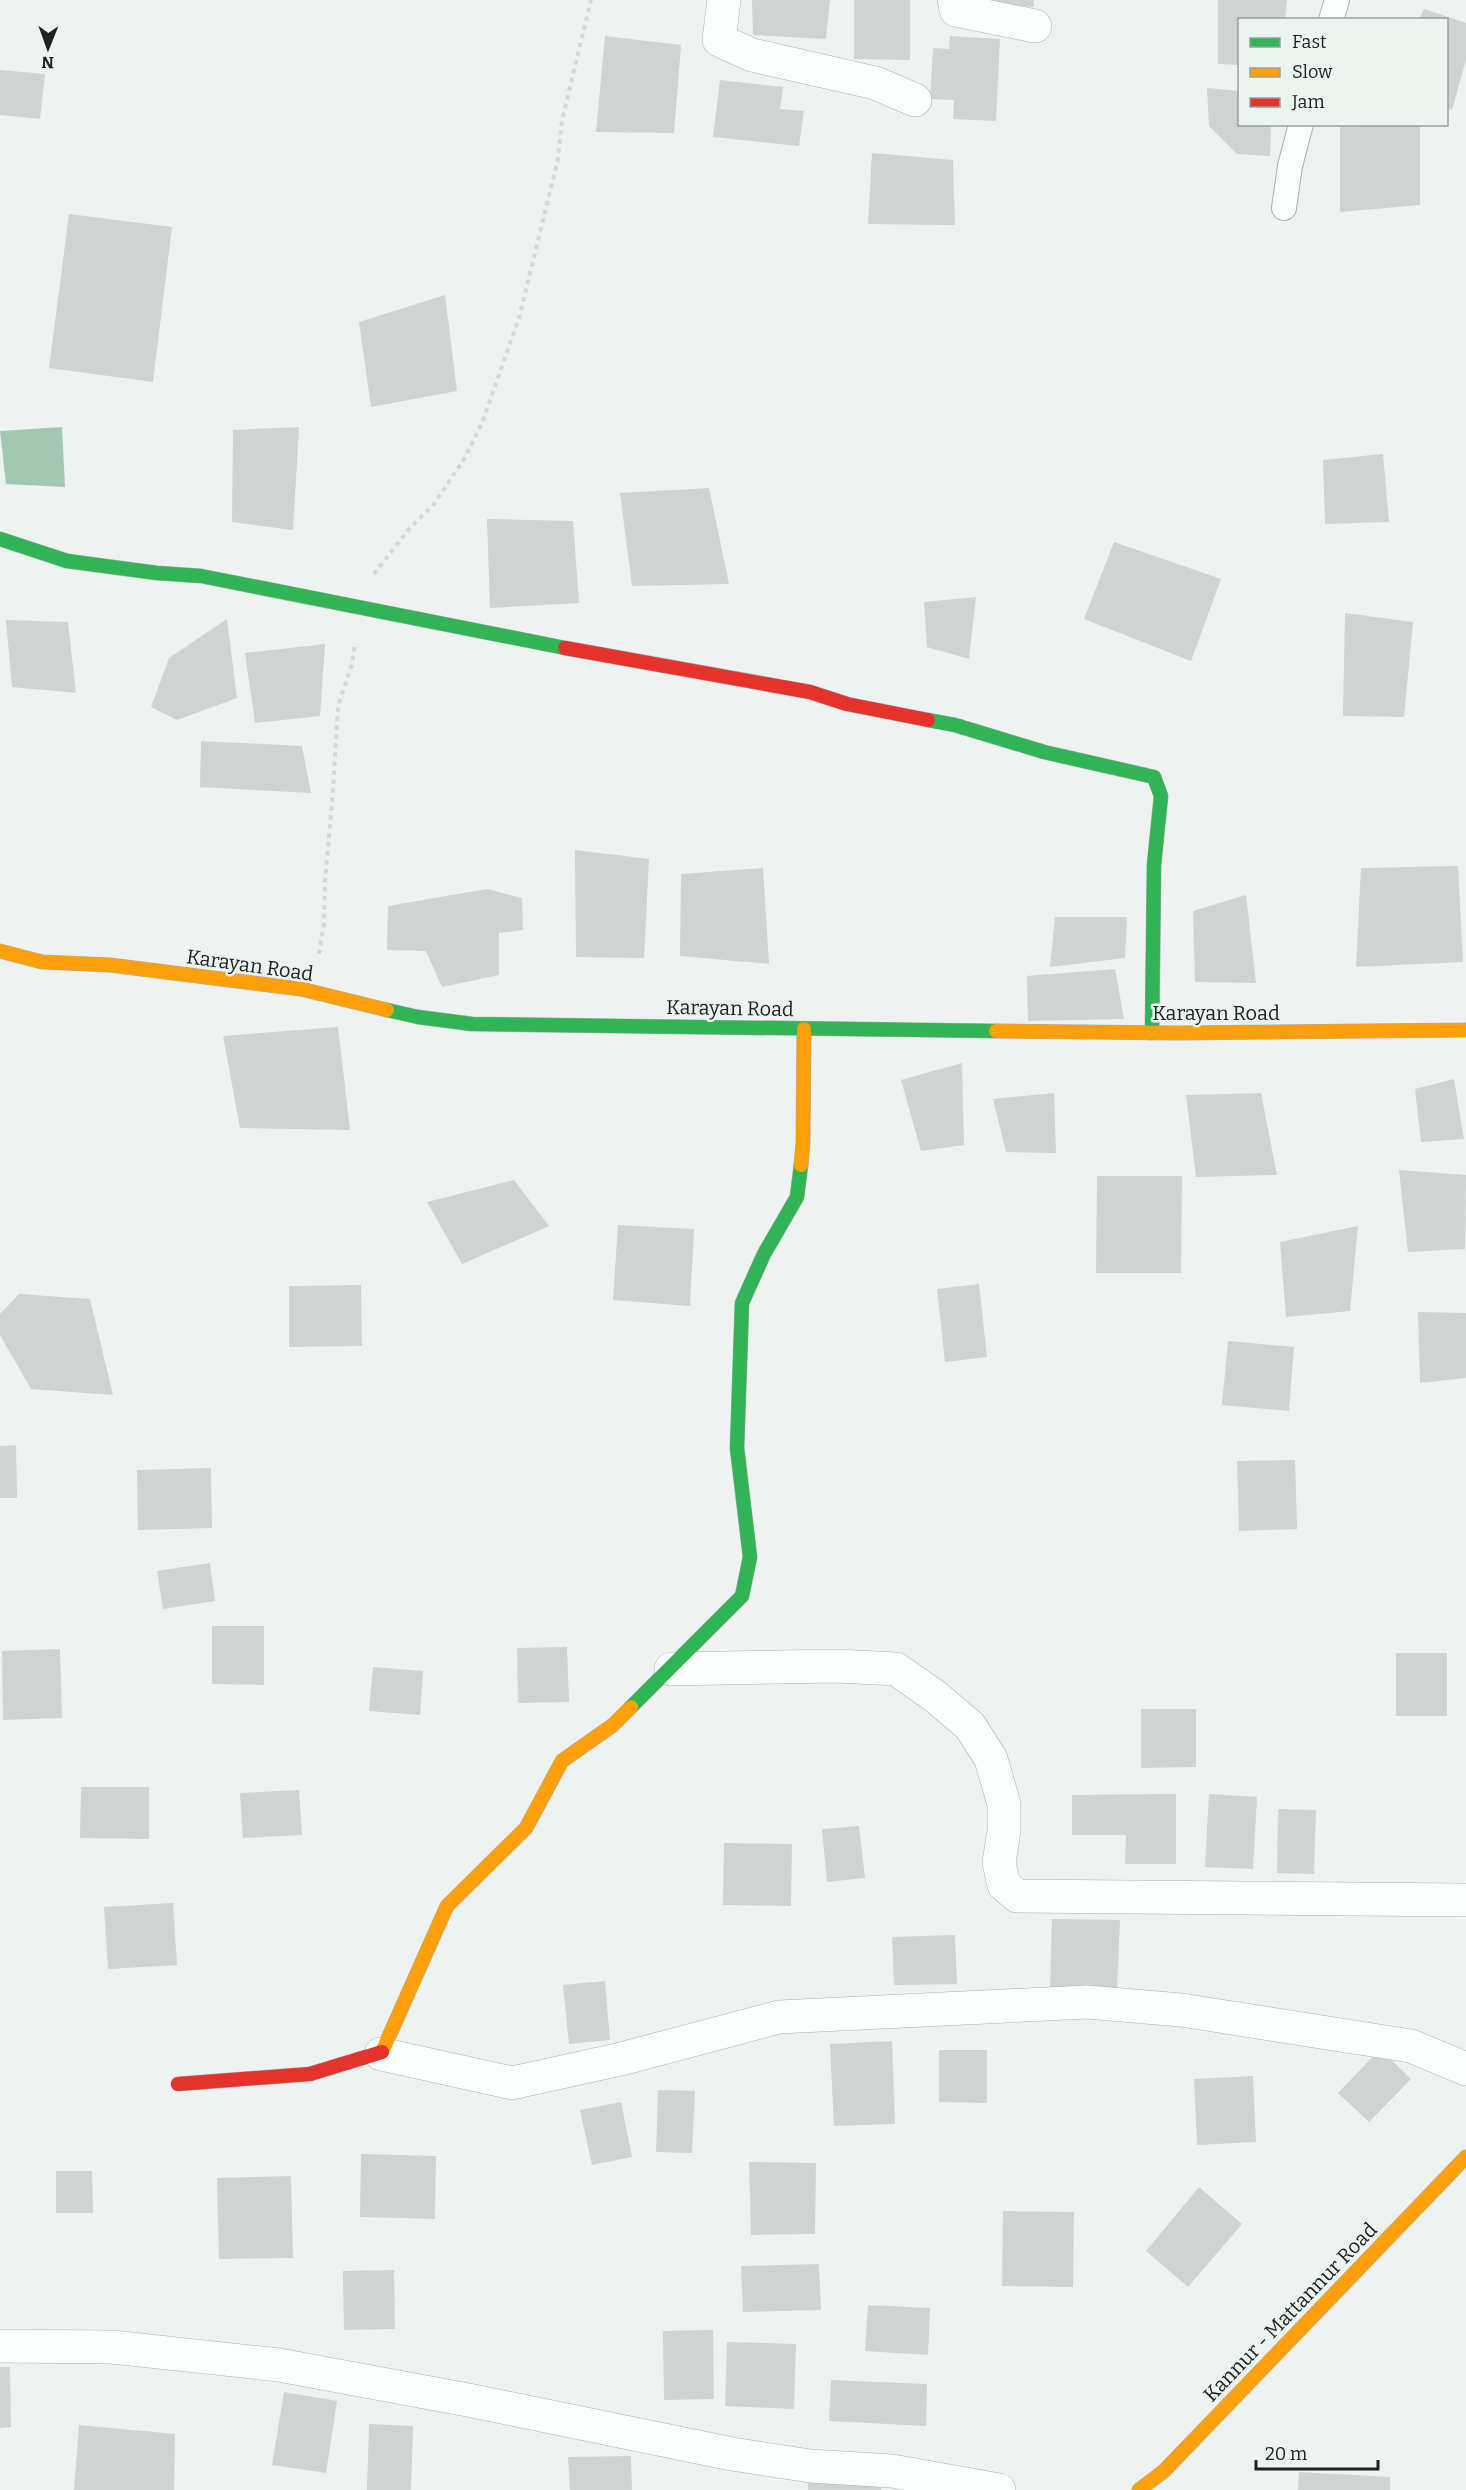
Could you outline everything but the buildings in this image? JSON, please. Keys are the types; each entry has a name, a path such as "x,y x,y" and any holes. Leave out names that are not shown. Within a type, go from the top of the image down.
{"street":[{"path":"724,0 719,40 752,55 875,84 915,100"},
{"path":"954,0 957,10 1035,26"},
{"path":"0,539 67,561 157,573 201,576 589,653 810,692 855,706 955,725 1044,752 1154,777 1161,796 1154,865 1152,1033"},
{"name":"Karayan Road","path":"0,951 42,962 110,965 301,990 418,1017 472,1024 1152,1033 1466,1030"},
{"path":"381,2054 447,1906 526,1828 562,1761 612,1725 671,1669 742,1596 750,1557 737,1448 742,1303 764,1254 797,1197 803,1143 804,1029"},
{"path":"671,1669 837,1666 896,1669 936,1697 970,1726 991,1760 1004,1804 1004,1831 999,1863 1004,1885 1017,1896 1466,1899"},
{"path":"178,2084 310,2074 381,2054 512,2084 582,2069 779,2017 1087,2002 1181,2010 1411,2046 1466,2069"},
{"name":"Kannur - Mattannur Road","path":"1139,2490 1164,2471 1466,2157"},
{"path":"0,2346 112,2347 279,2364 732,2454 810,2466 892,2471 999,2490"}],"lane":[{"path":"1332,18 1337,0"},
{"path":"1284,208 1290,166 1300,126"}],"path":[{"path":"301,990 318,960 324,923 324,882 338,706 352,664 361,608 372,577 408,529 434,504 464,459 482,423 519,318 558,159 562,120 591,0"}],"shaded area":[{"path":"62,427 65,487 6,484 0,431"}],"traffic: fast":[{"path":"0,539 67,561 157,573 201,576 565,648"},
{"path":"928,720 955,725 1044,752 1154,777 1161,796 1154,865 1152,1033"},
{"path":"387,1010 418,1017 472,1024 996,1031"},
{"path":"631,1707 742,1596 750,1557 737,1448 742,1303 764,1254 797,1197 801,1165"}],"traffic: slow":[{"path":"0,951 42,962 110,965 301,989 387,1010"},
{"path":"801,1165 804,1029"},
{"path":"996,1031 1179,1033 1466,1030"},
{"path":"382,2052 447,1906 526,1828 562,1761 613,1725 631,1707"},
{"path":"1139,2490 1164,2471 1466,2157"}],"traffic: jam":[{"path":"565,648 810,692 847,704 928,720"},
{"path":"178,2084 310,2074 382,2052"}]}
